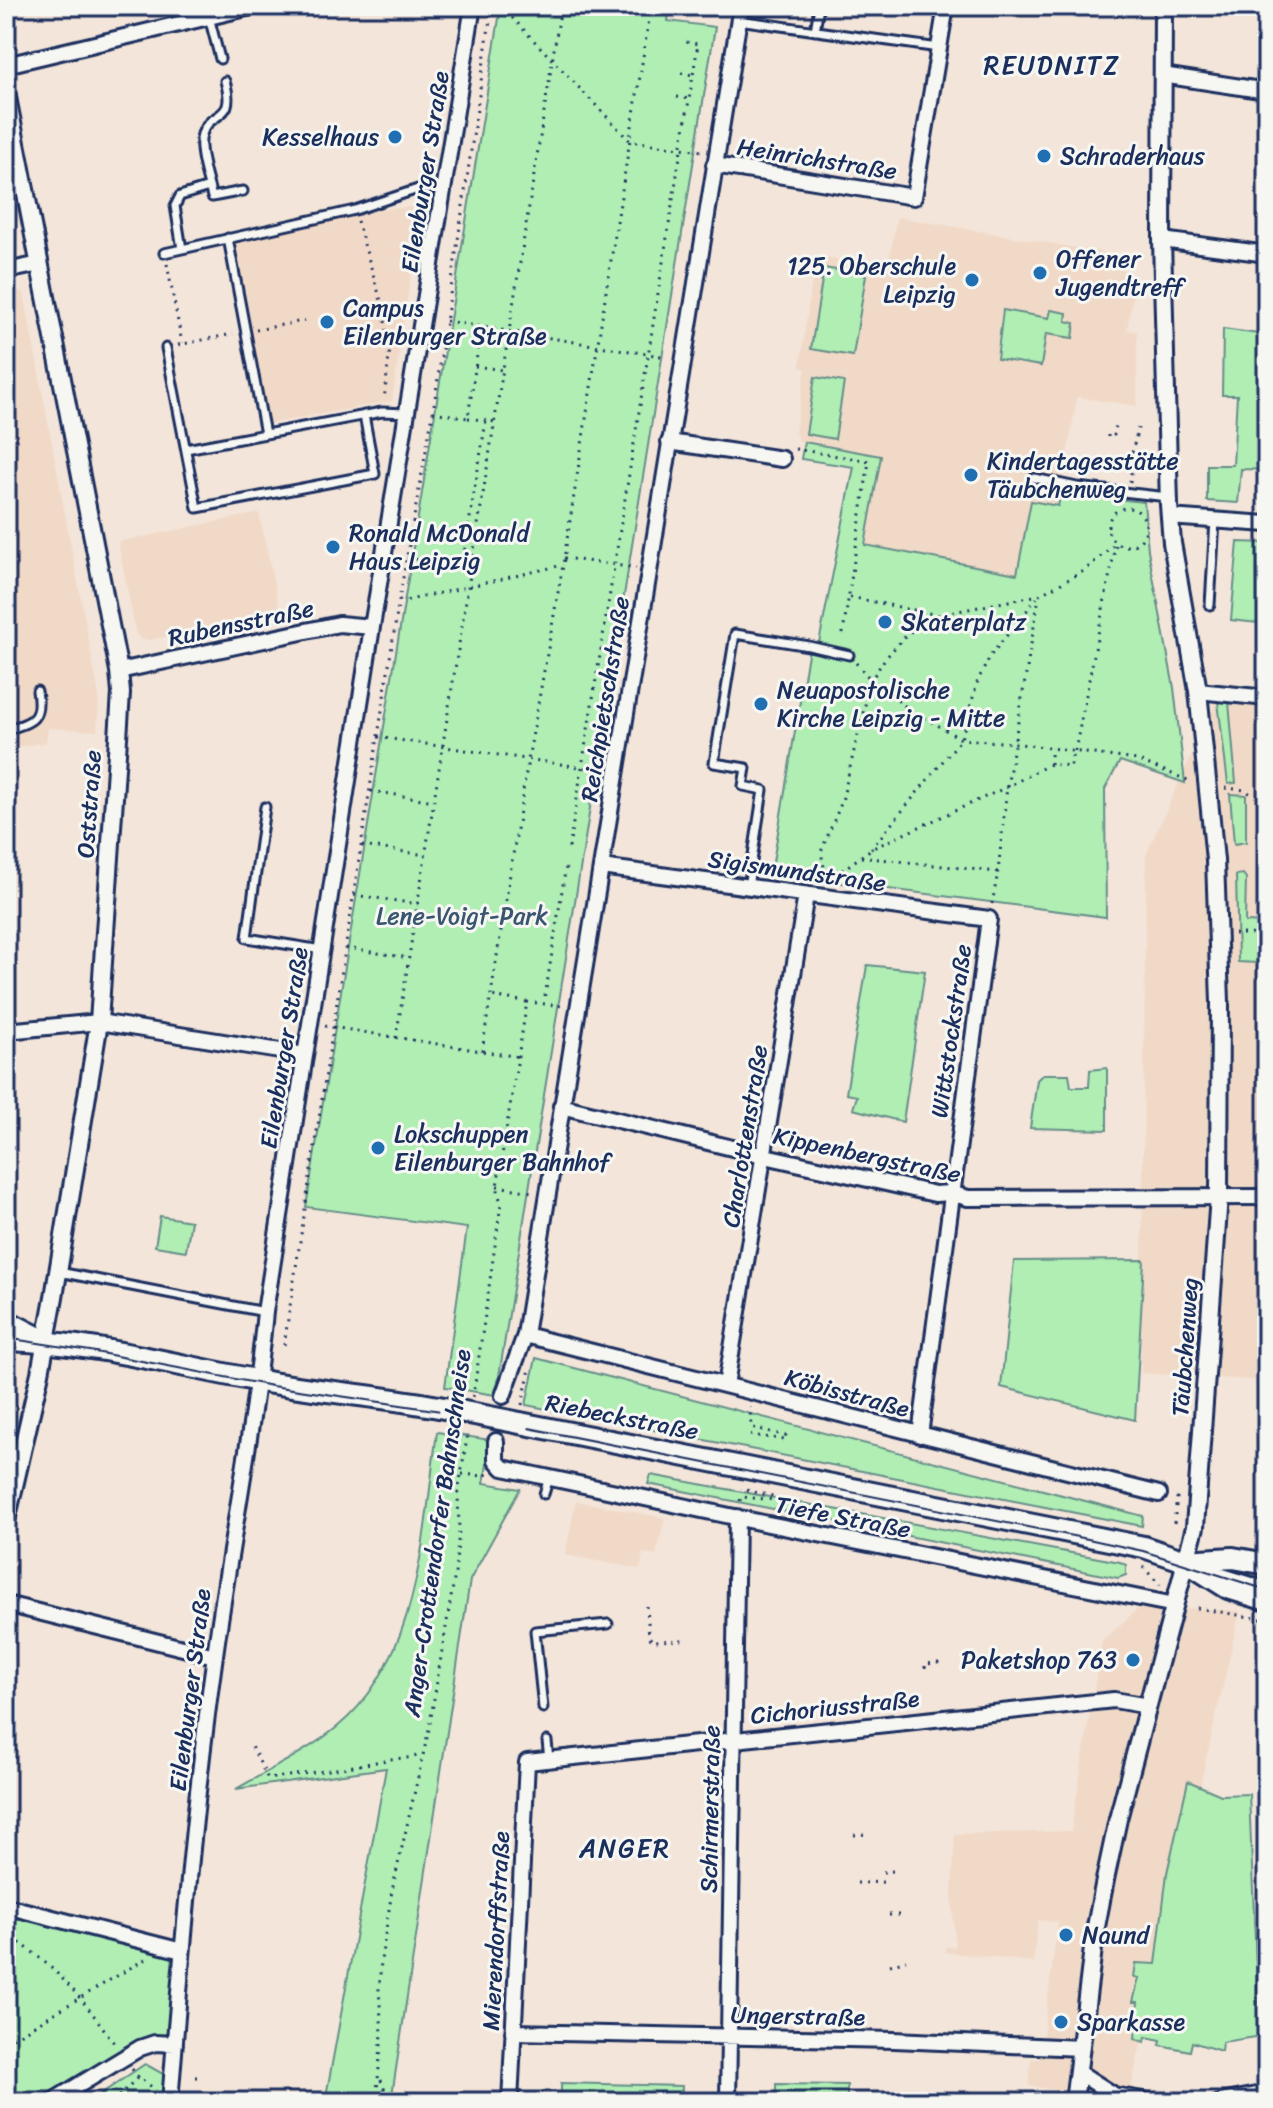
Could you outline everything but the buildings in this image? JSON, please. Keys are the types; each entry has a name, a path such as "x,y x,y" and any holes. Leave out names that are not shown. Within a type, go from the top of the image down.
{"main road":[{"name":"Riebeckstraße","path":"6,1321 46,1341"},
{"name":"Riebeckstraße","path":"6,1340 91,1347 257,1380 449,1409 521,1414 1144,1547 1185,1561"},
{"path":"1185,1561 1233,1558 1267,1564"},
{"path":"1185,1561 1228,1588 1267,1600"}],"street":[{"path":"6,65 255,6"},
{"name":"Eilenburger Straße","path":"170,2101 182,1951 215,1656 305,1055 473,6"},
{"path":"939,48 946,6"},
{"name":"Täubchenweg","path":"1074,2102 1103,1890 1148,1706 1170,1598 1195,1527 1219,1196 1221,1130 1215,860 1198,691 1168,497 1162,240 1163,6"},
{"name":"Reichpietschstraße","path":"503,1396 525,1335 739,13"},
{"name":"Heinrichstraße","path":"715,160 914,197 939,48"},
{"path":"1162,75 1267,91"},
{"name":"Oststraße","path":"6,92 119,671 120,700 99,1022 59,1272 6,1521"},
{"path":"1162,240 1267,254"},
{"path":"6,271 40,264"},
{"path":"669,442 781,459"},
{"path":"1169,517 1267,524"},
{"name":"Rubensstraße","path":"119,671 339,624 372,627"},
{"path":"1198,691 1267,698"},
{"name":"Sigismundstraße","path":"601,867 989,919"},
{"name":"Charlottenstraße","path":"726,1385 806,895"},
{"name":"Wittstockstraße","path":"920,1435 989,919"},
{"path":"6,1031 99,1022 305,1055"},
{"name":"Kippenbergstraße","path":"561,1106 935,1194 950,1193 968,1198 1267,1197"},
{"name":"Köbisstraße","path":"525,1335 1159,1494"},
{"path":"496,1441 496,1460 503,1468"},
{"name":"Tiefe Straße","path":"503,1468 1092,1589 1170,1598"},
{"name":"Schirmerstraße","path":"728,2102 737,1517"},
{"path":"6,1604 215,1656"},
{"name":"Cichoriusstraße","path":"527,1762 1114,1700 1148,1706"},
{"name":"Mierendorffstraße","path":"510,2102 527,1762"},
{"path":"6,1906 182,1951"},
{"name":"Ungerstraße","path":"513,2032 894,2040 1081,2048"},
{"path":"51,2102 140,2048 155,2043 175,2044"},
{"path":"1078,2072 1122,2099 1155,2102"},
{"path":"1220,2102 1267,2093"}],"lane":[{"path":"815,31 819,6"},
{"path":"739,13 815,31 939,48"},
{"path":"209,17 220,59"},
{"path":"225,81 230,97 226,110 205,126 200,137 212,197 243,191"},
{"path":"182,249 175,206 180,196 209,187"},
{"path":"164,253 355,210 424,187 445,191"},
{"path":"228,238 265,434"},
{"path":"166,348 197,508 375,474 364,415"},
{"path":"186,449 382,412 409,414"},
{"path":"1034,478 1077,487 1168,497"},
{"path":"1210,605 1215,520"},
{"path":"748,887 763,790 743,786 746,768 714,763 735,634 849,655"},
{"path":"6,730 27,723 38,715 37,691"},
{"path":"265,807 247,938 322,950"},
{"path":"59,1272 265,1312"},
{"path":"6,1332 46,1341"},
{"path":"544,1494 549,1478"},
{"path":"1185,1561 1267,1586"},
{"path":"543,1708 535,1631 608,1624"},
{"path":"547,1741 549,1760"}],"path":[{"path":"284,1345 399,600 433,412 492,6"},
{"path":"501,6 630,141 681,148 715,160"},
{"path":"396,1038 561,6"},
{"path":"482,1051 651,6"},
{"path":"569,848 698,44 686,42"},
{"path":"681,73 693,75"},
{"path":"677,97 689,99"},
{"path":"355,210 361,240 382,304 390,348 382,412"},
{"path":"164,253 182,344"},
{"path":"445,321 683,359"},
{"path":"468,418 481,327"},
{"path":"475,366 505,370"},
{"path":"433,412 496,422"},
{"path":"462,566 486,421"},
{"path":"1108,437 1108,434 1114,435 1115,425"},
{"path":"1128,493 1132,466 1129,465 1138,428"},
{"path":"781,459 782,447 869,461 842,642 871,680 905,706 961,739 1074,750 1137,760 1182,776 1197,785"},
{"path":"474,493 484,495"},
{"path":"1130,507 1143,512 1146,525 1139,541 1128,546 1116,543 1107,526 1112,514 1130,507"},
{"path":"468,530 478,531"},
{"path":"825,897 827,881 821,852 842,801 871,680 907,634 938,615 1039,595 1084,571 1116,543"},
{"path":"871,849 1050,764 1071,766 1116,543"},
{"path":"407,558 472,567"},
{"path":"564,558 648,570"},
{"path":"399,600 563,565"},
{"path":"827,881 871,849 961,739 978,680 991,655 1039,595"},
{"path":"989,919 1039,595"},
{"path":"850,597 938,615"},
{"path":"378,737 616,772"},
{"path":"1050,764 1052,748"},
{"path":"1224,788 1245,790 1255,797"},
{"path":"370,791 434,801"},
{"path":"361,846 426,855"},
{"path":"861,857 998,872"},
{"path":"545,996 566,866"},
{"path":"353,894 418,904"},
{"path":"1218,932 1267,934"},
{"path":"345,948 409,958"},
{"path":"491,996 577,1009"},
{"name":"Anger-Crottendorfer Bahnschneise","path":"471,1410 501,1204 497,1186 527,1002"},
{"path":"310,1024 482,1051 518,1060"},
{"path":"497,1186 547,1195"},
{"path":"521,1414 529,1374"},
{"path":"750,1391 751,1427 786,1436 786,1440 750,1435"},
{"name":"Anger-Crottendorfer Bahnschneise","path":"376,2102 382,2034 381,1960 392,1891 423,1754 455,1574 458,1493 469,1426"},
{"path":"462,1474 482,1476 503,1468"},
{"path":"737,1517 741,1497 777,1500 777,1497 741,1489"},
{"path":"1159,1494 1177,1498 1174,1523"},
{"path":"1139,1563 1170,1598"},
{"path":"647,1606 649,1637 653,1641 684,1640"},
{"path":"1197,1608 1267,1620"},
{"path":"925,1668 925,1664 938,1663 939,1667"},
{"path":"252,1747 268,1779 369,1765 387,1759 411,1759 423,1754"},
{"path":"854,1835 869,1834"},
{"path":"883,1872 894,1871"},
{"path":"857,1883 885,1882"},
{"path":"889,1915 899,1915"},
{"path":"6,1934 28,1947 65,1979 116,2046"},
{"path":"6,2042 144,1959"},
{"path":"890,1965 906,1960"},
{"path":"130,2066 138,2077 170,2101"},
{"path":"380,2076 385,2091 384,2102"},
{"path":"113,2102 138,2077"}],"shaded area":[{"name":"Campus Eilenburger Straße","path":"421,206 392,401 268,424 235,244 375,210"},
{"path":"897,217 1118,255 1125,274 1122,293 1133,295 1127,330 1137,332 1137,406 1077,397 1058,506 1031,501 1017,574 864,545 881,457 809,445 798,440 795,432 806,369 800,367 815,257 888,267"},
{"path":"14,287 24,294 99,696 97,731 48,728 46,742 6,749 6,289"},
{"path":"259,513 280,612 150,640 141,639 136,634 118,542"},
{"path":"1216,701 1267,706 1266,1381 1141,1373 1146,855"},
{"path":"576,1501 665,1518 656,1555 643,1553 640,1569 565,1555"},
{"path":"1141,1606 1240,1611 1128,2101 1029,2086 1031,2059 1040,2059 1058,1922 1038,1920 1033,1962 945,1952 945,1947 955,1947 952,1893 955,1834 1071,1831 1102,1641"}],"green space":[{"name":"Lene-Voigt-Park","path":"501,6 670,6 668,21 715,27 496,1395 445,1387 467,1228 306,1207"},
{"path":"824,268 866,275 853,356 811,349"},
{"path":"1263,305 1267,305 1267,470 1241,469 1238,503 1207,501 1207,465 1233,465 1237,395 1222,395 1223,329 1259,334"},
{"path":"1003,310 1049,318 1051,310 1067,313 1066,321 1075,323 1073,338 1046,334 1041,366 997,359"},
{"path":"815,377 844,382 835,439 806,434"},
{"path":"804,442 881,456 865,545 1017,574 1031,501 1058,506 1061,493 1144,502 1148,550 1174,688 1185,783 1120,761 1105,789 1106,917 771,874 810,642 819,643 854,467 801,459"},
{"path":"1238,542 1267,543 1267,624 1231,620"},
{"path":"1218,702 1229,702 1236,783 1228,784"},
{"path":"1230,794 1246,795 1246,842 1234,844"},
{"path":"1243,874 1246,878 1245,922 1267,923 1267,948 1258,948 1257,963 1238,962 1236,875"},
{"path":"867,965 925,971 903,1122 853,1109 857,1096 846,1094"},
{"path":"1107,1068 1107,1130 1030,1128 1037,1080 1043,1074 1069,1074 1071,1087 1089,1087 1090,1070"},
{"path":"160,1216 191,1221 186,1251 155,1246"},
{"path":"1144,1260 1135,1420 1001,1387 1014,1261"},
{"path":"536,1358 1143,1516 1142,1526 526,1405"},
{"path":"437,1432 491,1440 484,1483 520,1489 470,1580 391,2102 325,2102 386,1768 236,1789 300,1753 336,1728 364,1700 386,1667 402,1630 413,1592"},
{"path":"651,1475 1120,1562 1126,1565 1126,1575 1118,1578 648,1484"},
{"path":"1188,1781 1221,1795 1249,1794 1257,1988 1262,2036 1222,2042 1221,2051 1192,2042 1190,2051 1160,2045 1161,2040 1146,2037 1145,2042 1135,2039 1138,2002 1133,2002 1139,1978 1134,1977 1136,1963 1156,1964 1167,1873"},
{"path":"6,1906 182,1951 175,2044 155,2043 51,2102 6,2102"},
{"path":"145,2064 165,2075 162,2102 89,2102"},
{"path":"561,2083 682,2086 681,2102 561,2102"},
{"path":"776,2084 847,2085 847,2102 776,2102"}],"tunnel":[{"path":"496,1441 503,1396"}],"tram line":[{"path":"6,1338 272,1386 448,1412 1088,1539 1143,1551 1267,1590"}],"place":[{"name":"Kesselhaus","path":"395,137"},
{"name":"Schraderhaus","path":"1044,156"},
{"name":"Offener Jugendtreff","path":"1040,273"},
{"name":"125. Oberschule Leipzig","path":"972,280"},
{"name":"Campus Eilenburger Straße","path":"327,322"},
{"name":"Kindertagesstätte Täubchenweg","path":"971,475"},
{"name":"Ronald McDonald Haus Leipzig","path":"333,547"},
{"name":"Skaterplatz","path":"885,622"},
{"name":"Neuapostolische Kirche Leipzig - Mitte","path":"761,704"},
{"name":"Lokschuppen Eilenburger Bahnhof","path":"378,1148"},
{"name":"Paketshop 763","path":"1133,1660"},
{"name":"Naund","path":"1066,1935"},
{"name":"Sparkasse","path":"1061,2022"}],"district":[{"name":"REUDNITZ","path":"1052,65"},
{"name":"ANGER","path":"625,1848"}]}
